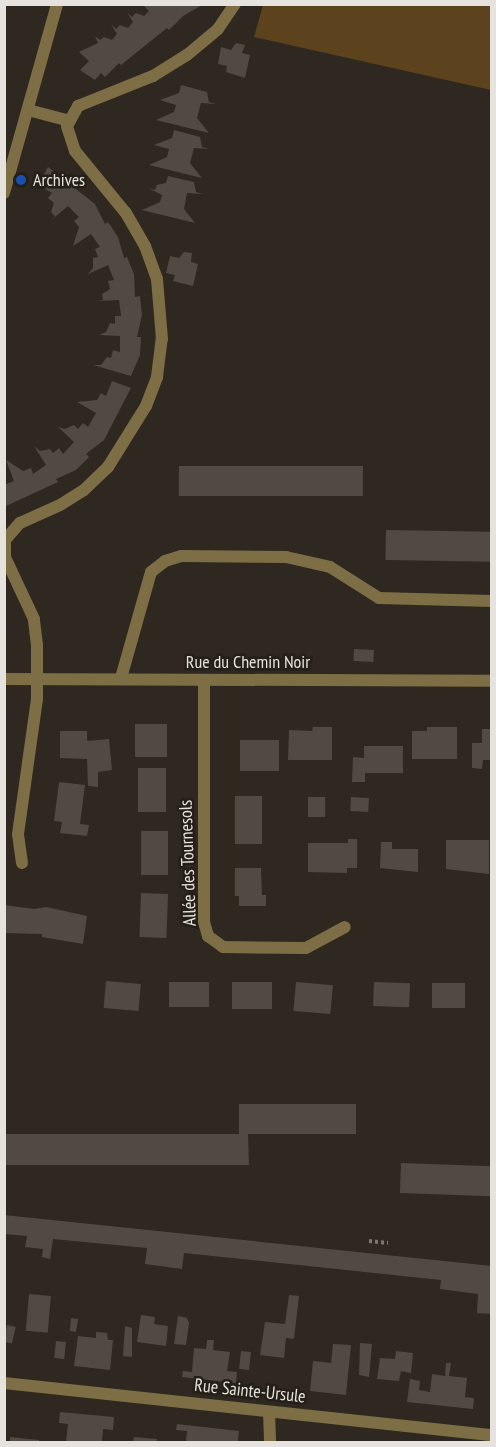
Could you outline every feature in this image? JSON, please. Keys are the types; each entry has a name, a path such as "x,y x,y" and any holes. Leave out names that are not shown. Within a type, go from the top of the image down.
{"street":[{"path":"4,193 57,4"},
{"path":"22,863 18,834 37,680 34,619 5,557 5,540 20,523 60,505 84,490 108,466 146,406 161,349 162,314 157,279 145,246 125,212 75,151 67,126 78,106 153,76 187,55 218,29 235,4"},
{"path":"28,110 70,121"},
{"path":"121,678 151,572 165,561 181,556 286,557 330,567 380,598 492,601"},
{"name":"Rue du Chemin Noir","path":"4,679 492,681"},
{"name":"Allée des Tournesols","path":"204,680 204,922 208,936 223,947 306,948 345,927"},
{"name":"Rue Sainte-Ursule","path":"4,1383 492,1435"},
{"path":"269,1412 270,1443"}],"path":[{"path":"369,1241 388,1243"}],"shaded area":[{"path":"263,5 491,5 491,90 254,37"}],"building":[{"path":"204,4 183,16 169,30 167,28 121,65 119,63 105,77 101,73 95,80 80,70 89,61 79,52 98,43 95,36 100,40 104,37 112,40 117,34 111,24 116,29 120,25 128,28 133,22 127,12 132,17 136,13 144,16 149,11 143,5"},
{"path":"236,43 245,45 242,53 250,55 245,78 226,72 227,66 218,64 221,47 231,50"},
{"path":"181,85 207,92 209,102 216,104 201,103 197,118 209,133 156,120 174,112 176,105 160,100 179,93"},
{"path":"174,130 200,137 202,147 209,149 194,148 190,163 202,178 149,165 167,157 169,149 154,145 172,138"},
{"path":"48,167 95,204 105,224 108,222 118,237 124,258 127,257 134,274 135,297 140,296 142,315 137,337 141,337 140,355 131,376 93,365 101,365 107,357 111,358 113,350 120,352 120,336 99,335 106,332 110,323 115,324 115,316 121,316 119,300 96,301 103,300 102,294 110,289 108,281 114,280 108,265 88,274 93,268 93,258 98,257 95,249 100,247 91,234 73,246 79,227 74,221 79,217 68,206 50,221 55,216 51,212 54,203 48,198 52,193 38,185"},
{"path":"168,176 194,182 196,192 203,194 187,193 184,209 195,223 142,210 160,202 162,195 148,188 155,190 157,185 166,183"},
{"path":"184,252 192,253 191,262 198,264 193,286 173,281 175,275 166,273 170,256 179,258"},
{"path":"112,381 131,388 104,440 86,454 89,457 76,470 56,479 58,482 4,507 4,485 14,481 6,460 23,471 31,468 33,474 46,465 34,446 40,451 50,449 53,453 59,448 63,454 74,442 58,427 65,429 74,425 78,429 83,423 88,427 96,413 77,402 97,400 101,393 106,396"},
{"path":"179,466 363,466 363,496 179,496"},
{"path":"386,530 492,532 491,562 385,560"},
{"path":"354,649 374,650 373,662 353,661"},
{"path":"135,724 167,724 167,757 135,757"},
{"path":"313,727 332,727 332,760 288,760 289,730 312,731"},
{"path":"427,727 457,727 457,759 412,759 412,731 427,731"},
{"path":"482,729 492,729 492,760 483,760 482,769 472,768 472,743 482,743"},
{"path":"60,731 87,731 87,741 109,739 112,770 98,772 98,787 88,786 87,759 60,758"},
{"path":"240,740 279,740 279,771 240,771"},
{"path":"364,746 403,746 403,773 365,773 365,782 352,782 353,757 364,758"},
{"path":"138,768 166,768 166,812 138,812"},
{"path":"59,782 85,785 80,824 89,825 87,836 60,833 62,822 54,821"},
{"path":"235,796 262,796 262,844 235,844"},
{"path":"308,797 325,797 325,817 308,817"},
{"path":"351,797 369,798 368,812 350,811"},
{"path":"141,831 168,831 168,875 141,875"},
{"path":"348,839 357,839 357,868 347,868 347,873 308,872 308,843 348,843"},
{"path":"446,840 489,840 489,874 446,869"},
{"path":"381,842 392,842 392,849 418,849 418,872 380,868"},
{"path":"235,868 261,868 262,895 266,895 266,906 239,906 239,896 235,896"},
{"path":"141,893 168,894 166,938 139,937"},
{"path":"4,905 34,909 46,907 87,916 83,944 42,937 42,934 4,933"},
{"path":"106,981 141,984 139,1011 104,1008"},
{"path":"169,982 209,982 209,1007 169,1007"},
{"path":"232,982 272,982 272,1009 232,1009"},
{"path":"296,982 333,985 330,1014 293,1011"},
{"path":"374,982 410,983 409,1007 373,1006"},
{"path":"432,983 465,983 465,1008 432,1008"},
{"path":"239,1104 356,1104 356,1134 248,1134 249,1165 4,1165 4,1134 239,1134"},
{"path":"401,1163 492,1166 491,1196 400,1193"},
{"path":"4,1215 492,1266 492,1314 477,1313 478,1294 440,1289 441,1280 184,1253 182,1269 145,1264 147,1248 53,1239 50,1259 42,1257 43,1249 25,1247 27,1236 4,1234"},
{"path":"29,1294 51,1296 48,1333 26,1331"},
{"path":"289,1295 299,1296 294,1339 286,1338 284,1358 260,1355 265,1322 285,1324"},
{"path":"141,1315 155,1317 154,1324 168,1326 166,1346 137,1342"},
{"path":"178,1316 187,1318 189,1323 186,1345 174,1344"},
{"path":"71,1318 78,1319 76,1332 70,1331"},
{"path":"7,1325 16,1327 12,1344 4,1342"},
{"path":"125,1326 132,1328 132,1357 123,1356"},
{"path":"96,1332 107,1333 108,1340 113,1340 110,1370 74,1366 78,1336 96,1338"},
{"path":"207,1340 214,1340 213,1350 230,1352 227,1371 237,1372 236,1383 182,1377 183,1371 192,1372 194,1348 206,1349"},
{"path":"56,1341 66,1342 64,1359 54,1358"},
{"path":"360,1343 372,1344 369,1377 359,1375"},
{"path":"333,1344 351,1345 346,1395 310,1391 313,1361 331,1363"},
{"path":"241,1351 251,1352 249,1370 239,1369"},
{"path":"396,1351 413,1353 411,1373 401,1371 399,1381 377,1379 380,1358 395,1359"},
{"path":"446,1363 451,1363 449,1376 467,1378 465,1397 474,1398 473,1409 407,1402 410,1379 420,1381 419,1390 430,1392 432,1374 445,1376"},
{"path":"60,1412 114,1417 113,1430 103,1429 102,1442 66,1442 68,1424 59,1423"},
{"path":"177,1424 239,1431 238,1442 186,1442 187,1431 176,1430"},
{"path":"10,1437 39,1440 39,1442 10,1442"},
{"path":"134,1437 157,1439 156,1442 133,1442"}],"place":[{"name":"Archives","path":"21,180"}]}
